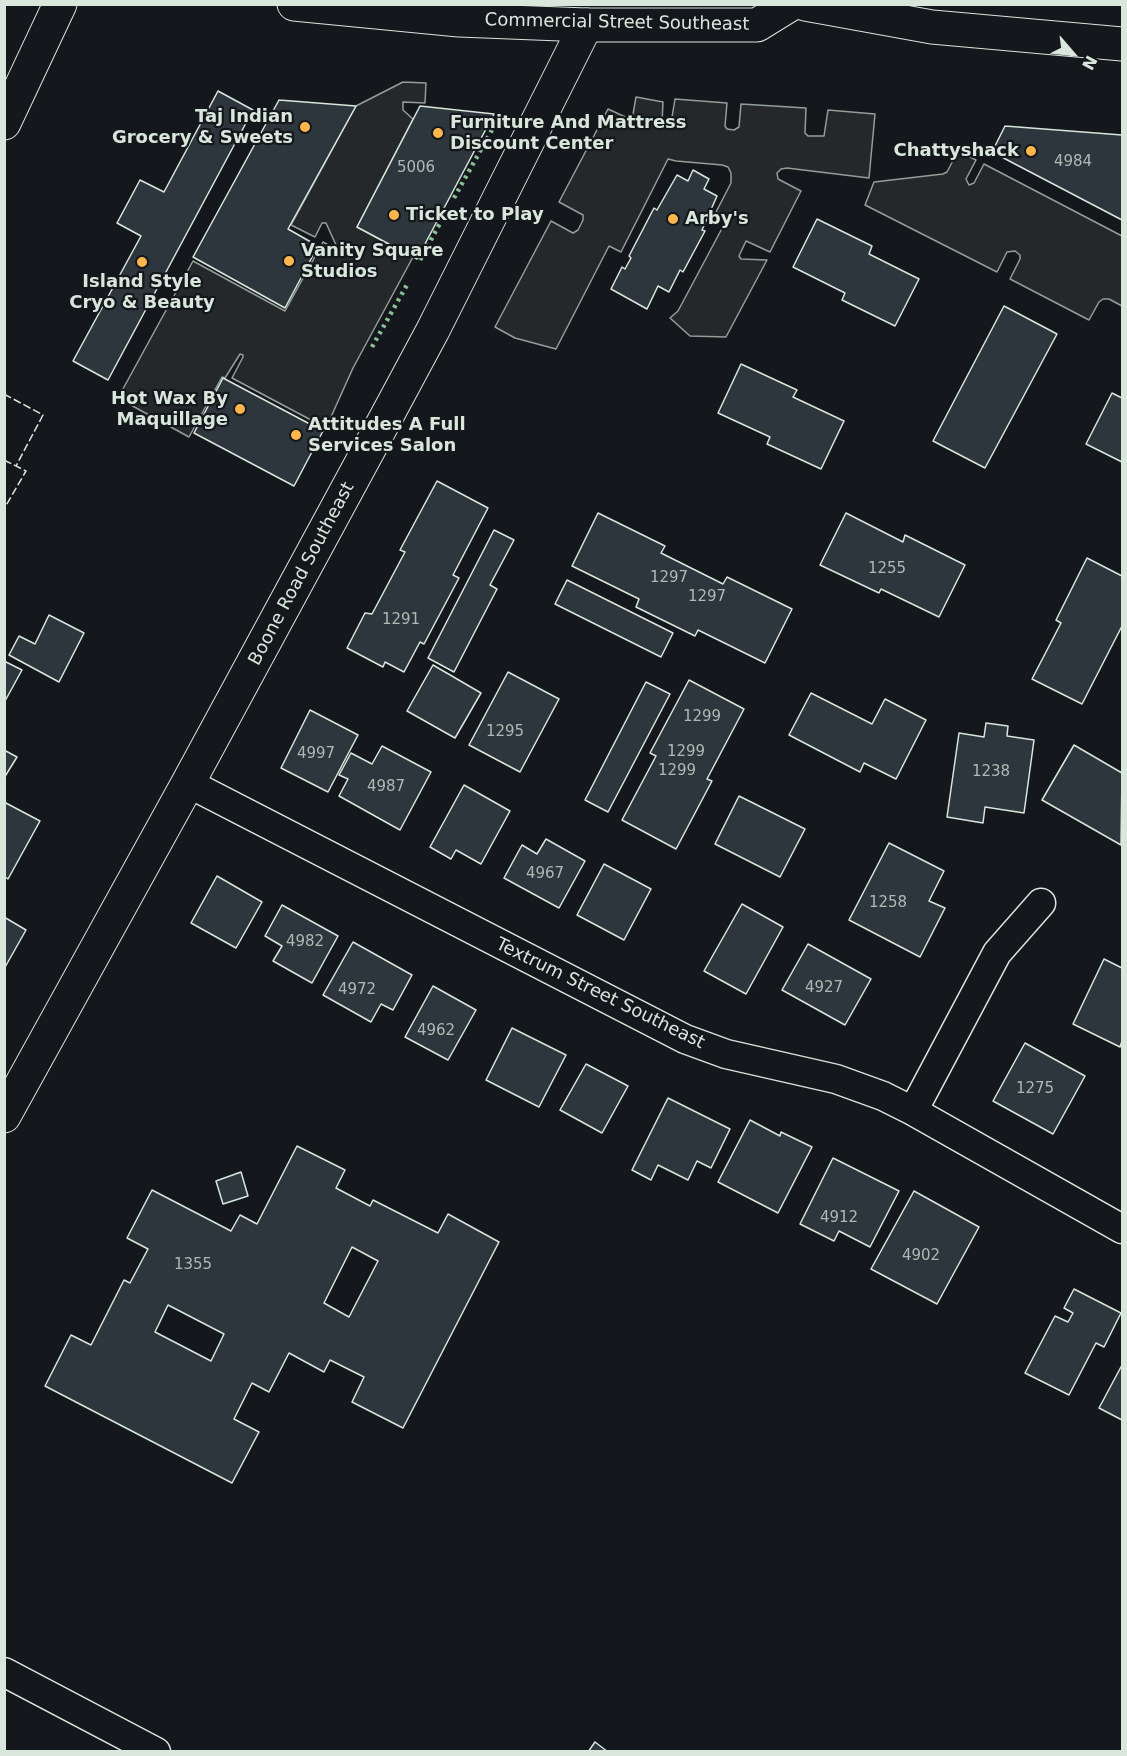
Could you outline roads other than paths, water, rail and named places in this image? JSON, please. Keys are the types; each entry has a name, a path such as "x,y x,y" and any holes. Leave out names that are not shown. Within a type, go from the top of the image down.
{"street":[{"path":"4,123 60,4"},
{"name":"Commercial Street Southeast","path":"294,4 459,20 586,25 757,25 791,4"},
{"path":"805,4 932,27 1122,44"},
{"name":"Boone Road Southeast","path":"9,1098 188,783 433,330 586,25"},
{"name":"Textrum Street Southeast","path":"188,783 684,1039 726,1054 836,1079 883,1096 1122,1228"},
{"path":"913,1111 997,953 1041,903"},
{"path":"4,1672 156,1752"}],"place":[{"name":"Taj Indian Grocery & Sweets","path":"305,127"},
{"name":"Furniture And Mattress Discount Center","path":"438,133"},
{"name":"Chattyshack","path":"1031,151"},
{"name":"Ticket to Play","path":"394,215"},
{"name":"Arby's","path":"673,219"},
{"name":"Vanity Square Studios","path":"289,261"},
{"name":"Island Style Cryo & Beauty","path":"142,262"},
{"name":"Hot Wax By Maquillage","path":"240,409"},
{"name":"Attitudes A Full Services Salon","path":"296,435"}]}
